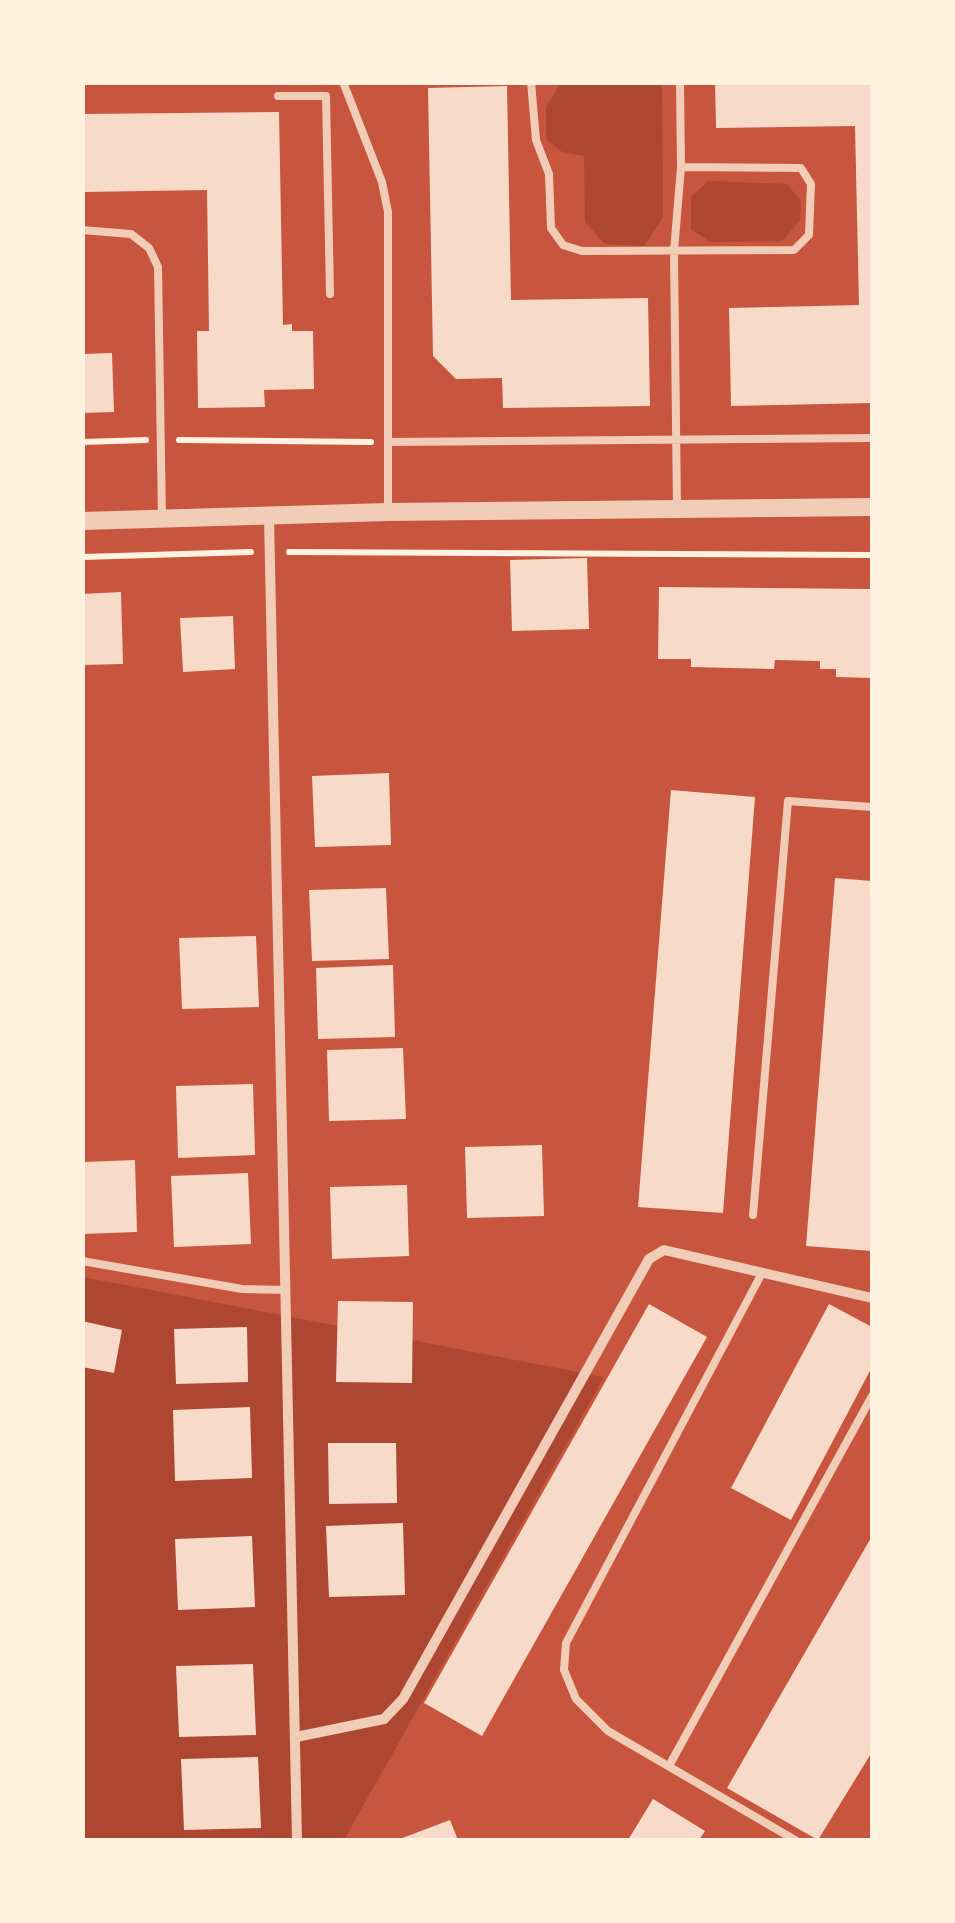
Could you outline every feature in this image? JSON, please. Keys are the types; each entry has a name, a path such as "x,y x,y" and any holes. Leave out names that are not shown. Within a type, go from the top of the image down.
{"street":[{"path":"82,521 388,512 872,507"},
{"path":"269,518 296,1840"},
{"path":"296,1737 384,1719 403,1699 649,1259 664,1250 872,1298"}],"lane":[{"path":"343,82 351,95 388,212 388,512"},
{"path":"530,82 536,140 548,168 550,228 556,239 582,251 794,250 805,242 812,226 811,184 801,168 681,167"},
{"path":"676,510 674,251 681,167 680,82"},
{"path":"278,96 351,95"},
{"path":"326,96 330,294"},
{"path":"82,230 131,234 155,257 162,520"},
{"path":"389,442 872,438"},
{"path":"753,1215 788,800 872,807"},
{"path":"82,1261 242,1289 286,1290"},
{"path":"762,1273 566,1643 564,1670 576,1699 608,1731 796,1840"},
{"path":"670,1766 872,1396"}],"path":[{"path":"82,442 389,442"},
{"path":"82,558 268,552 872,554"}],"shaded area":[{"path":"561,83 662,83 663,217 644,246 605,244 585,222 584,156 562,152 546,139 546,107"},
{"path":"708,181 787,184 801,201 800,220 782,241 710,242 691,229 691,197"},
{"path":"83,1277 604,1377 344,1840 83,1840"}],"building":[{"path":"715,82 872,82 872,403 731,406 729,308 859,305 855,126 716,128"},
{"path":"507,86 511,300 648,298 650,406 503,408 502,378 456,379 433,356 428,88"},
{"path":"279,112 283,325 292,324 292,331 313,331 314,389 264,390 265,407 198,408 197,331 209,331 207,190 82,192 82,114"},
{"path":"112,353 114,412 82,413 82,354"},
{"path":"587,558 589,629 512,631 510,560"},
{"path":"659,587 872,589 872,678 836,677 836,669 820,669 820,661 775,660 774,669 691,667 691,659 658,659"},
{"path":"121,592 123,664 82,665 82,594"},
{"path":"233,616 235,669 183,672 180,618"},
{"path":"389,773 391,845 315,847 312,776"},
{"path":"671,790 755,797 723,1213 638,1207"},
{"path":"835,878 872,881 872,1251 806,1246"},
{"path":"386,888 389,959 312,961 309,890"},
{"path":"256,936 259,1007 182,1009 179,938"},
{"path":"393,965 395,1037 318,1039 316,968"},
{"path":"403,1048 406,1119 329,1121 327,1050"},
{"path":"253,1084 255,1155 178,1158 176,1086"},
{"path":"542,1145 544,1216 467,1218 465,1147"},
{"path":"135,1160 137,1232 82,1234 82,1162"},
{"path":"248,1173 251,1244 174,1247 171,1176"},
{"path":"407,1185 409,1256 332,1259 330,1187"},
{"path":"338,1301 413,1302 412,1383 336,1382"},
{"path":"649,1304 707,1337 482,1736 424,1703"},
{"path":"829,1304 872,1327 872,1367 791,1520 731,1488"},
{"path":"82,1321 122,1330 114,1373 82,1367"},
{"path":"247,1327 248,1382 176,1384 174,1329"},
{"path":"250,1407 252,1478 175,1481 173,1410"},
{"path":"328,1443 396,1443 397,1503 329,1504"},
{"path":"403,1523 405,1595 329,1597 326,1526"},
{"path":"252,1536 255,1607 178,1610 175,1539"},
{"path":"872,1536 872,1752 818,1840 727,1788"},
{"path":"253,1664 256,1735 179,1737 176,1666"},
{"path":"258,1757 261,1828 184,1830 181,1759"},
{"path":"653,1799 705,1831 699,1840 628,1840"},
{"path":"450,1820 458,1840 397,1840"}]}
